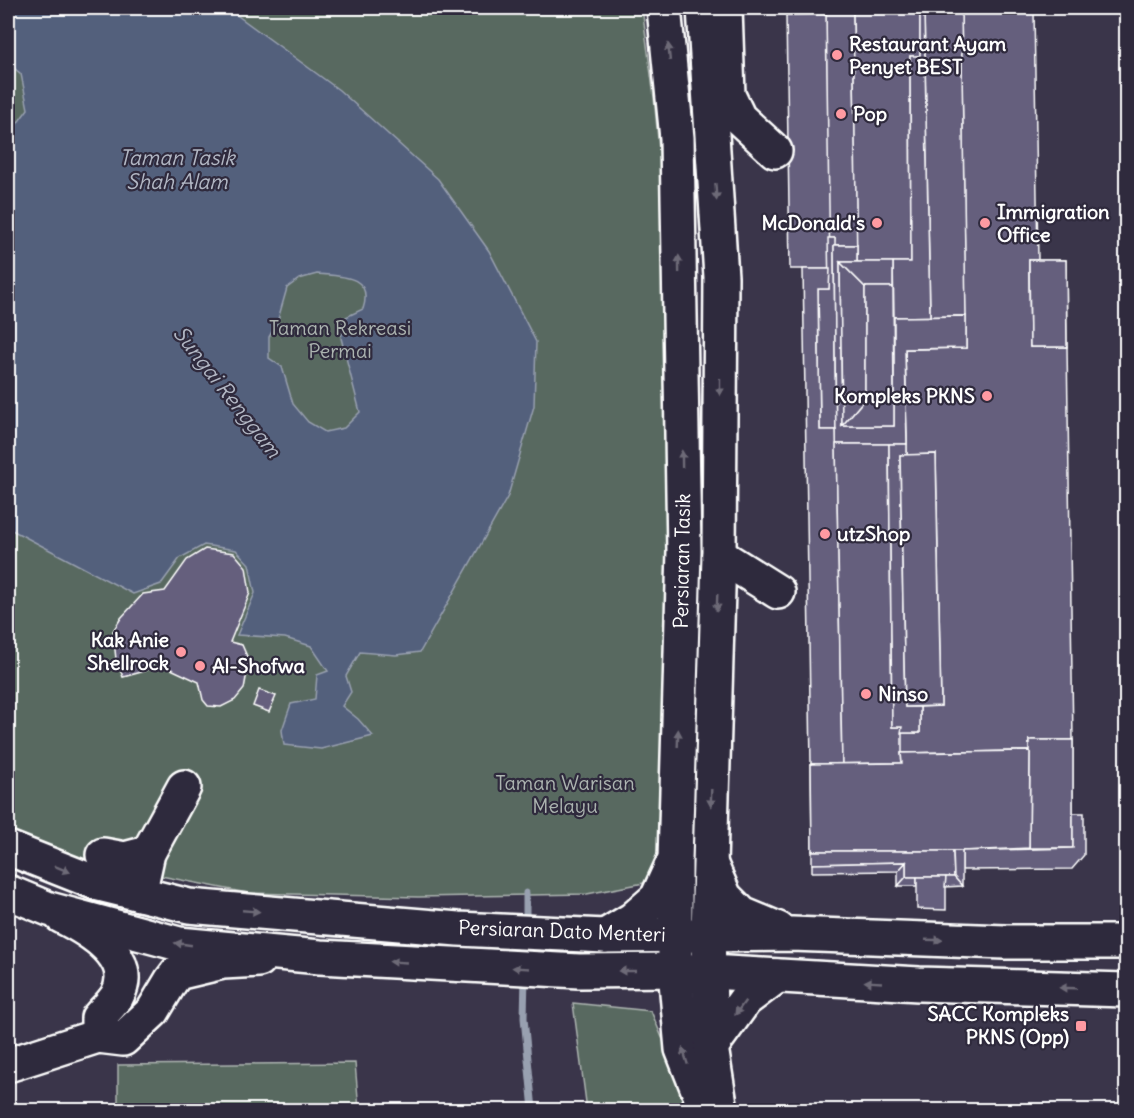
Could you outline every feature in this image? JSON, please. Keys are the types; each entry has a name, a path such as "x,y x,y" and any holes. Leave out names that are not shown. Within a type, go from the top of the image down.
{"main road":[{"name":"Persiaran Tasik","path":"664,8 677,138 684,551 675,860 675,970 682,1049 706,1110"},
{"name":"Persiaran Tasik","path":"704,8 725,126 721,277 719,555 708,934 711,1047 721,1110"},
{"path":"725,8 728,95 725,126"},
{"path":"677,138 725,126 775,151"},
{"path":"684,551 719,555 778,592"},
{"path":"139,894 148,853 184,787"},
{"name":"Persiaran Dato Menteri","path":"8,848 99,884 189,906 458,929 593,935 792,934 1005,942 1126,942"},
{"path":"103,855 125,858 148,853"},
{"path":"593,935 633,919 657,898 675,860"},
{"path":"709,860 725,897 742,914 792,934"},
{"name":"Persiaran Dato Menteri","path":"8,892 49,909 179,944 320,957 579,971 675,970 919,984 1126,990"},
{"path":"49,909 76,924 110,948 120,966 121,984 116,997 98,1018 98,1036"},
{"path":"8,1065 98,1036 123,1039 153,1011 177,973 223,962 320,957"},
{"path":"711,1047 745,1000 777,976"}],"green space":[{"name":"Taman Rekreasi Permai","path":"8,8 642,8 654,97 674,308 664,826 654,881 587,894 418,897 247,893 75,859 8,830"},
{"path":"573,1003 651,1011 692,1110 587,1110"},
{"path":"355,1063 359,1110 118,1110 118,1065"}],"water":[{"name":"Taman Tasik Shah Alam","path":"8,8 227,8 339,90 438,179 489,251 536,342 534,406 508,496 420,652 396,655 360,652 346,676 351,692 342,706 373,736 321,749 284,745 282,730 291,704 315,699 317,675 328,671 311,646 285,638 237,635 255,593 249,564 236,550 204,545 180,558 161,584 133,594 8,528 8,136 28,109 21,74 8,63","holes":["317,274 353,280 364,289 365,298 363,309 346,317 341,338 360,412 344,428 325,432 308,422 293,404 282,367 269,358 269,337 277,323 287,288 299,279"]}],"building":[{"path":"801,8 826,8 826,14 802,14"},
{"path":"826,8 853,8 857,245 834,245 835,238 828,238"},
{"name":"Kompleks PKNS","path":"853,8 997,8 997,11 1034,11 1038,260 1029,260 1030,347 1067,347 1073,740 1029,740 1030,751 901,753 901,733 920,733 920,707 941,706 936,454 907,455 905,349 966,348 961,9 853,10"},
{"path":"997,8 1034,8 1034,11 997,11"},
{"path":"997,8 1034,8 1034,11 997,11"},
{"path":"961,9 966,316 930,317 924,10"},
{"path":"853,10 920,10 920,56 910,56 911,262 857,262"},
{"path":"920,10 924,10 930,317 894,317 893,262 911,262 910,56 920,56"},
{"path":"826,14 830,269 790,269 786,15"},
{"name":"Kompleks PKNS","path":"828,238 835,238 836,430 820,430 818,289 829,289"},
{"path":"834,245 857,245 857,262 840,262 842,426 894,426 894,317 966,316 966,348 905,349 907,444 836,444"},
{"path":"834,245 857,245 857,262 840,262 842,426 894,426 894,317 966,316 966,348 905,349 907,444 836,444"},
{"path":"1029,260 1066,260 1067,347 1030,347"},
{"path":"1029,260 1066,260 1067,347 1030,347"},
{"path":"840,262 865,287 865,399 842,426"},
{"path":"840,262 893,262 893,287 865,287"},
{"path":"803,269 830,269 829,289 818,289 820,430 836,430 842,764 811,764"},
{"path":"865,287 893,287 894,399 865,399"},
{"path":"865,399 894,399 894,426 842,426"},
{"path":"836,444 889,444 892,727 902,727 902,763 842,764"},
{"path":"889,444 907,444 907,455 900,455 905,707 920,707 920,733 901,733 902,727 892,727"},
{"path":"936,454 941,706 905,707 900,455"},
{"path":"205,549 234,553 246,567 250,593 230,642 242,645 249,661 244,689 235,700 221,707 208,706 203,700 199,682 156,662 145,671 123,677 116,659 113,631 121,618 143,594 165,591 187,560"},
{"path":"259,690 276,696 269,712 253,706"},
{"path":"1029,740 1073,740 1073,848 1029,848"},
{"path":"1029,740 1073,740 1073,848 1029,848"},
{"path":"1030,751 1029,848 962,851 812,851 811,764 902,763 901,753"},
{"path":"1030,751 1029,848 962,851 812,851 811,764 902,763 901,753"},
{"path":"1073,813 1084,813 1084,855 1072,869 962,870 962,851 1073,848"},
{"path":"812,851 953,851 954,877 906,877 906,862 812,864"},
{"path":"953,851 962,851 962,886 954,877"},
{"path":"906,862 906,877 898,886 898,871"},
{"path":"906,862 898,871 812,872 812,864"},
{"path":"906,877 917,877 917,886 898,886"},
{"path":"917,877 946,877 946,910 917,909"},
{"path":"946,877 954,877 962,886 945,887"}],"waterway":[{"name":"Sungai Renggam","path":"526,893 526,923"},
{"name":"Sungai Renggam","path":"525,976 524,1018 533,1110"}],"place":[{"name":"Restaurant Ayam Penyet BEST","path":"837,55"},
{"name":"Pop","path":"841,114"},
{"name":"McDonald's","path":"877,223"},
{"name":"Immigration Office","path":"985,223"},
{"name":"Kompleks PKNS","path":"987,396"},
{"name":"utzShop","path":"825,534"},
{"name":"Kak Anie Shellrock","path":"181,652"},
{"name":"Al-Shofwa","path":"200,666"},
{"name":"Ninso","path":"866,694"},
{"name":"SACC Kompleks PKNS (Opp)","path":"1081,1026"}],"park label":[{"name":"Taman Warisan Melayu","path":"565,794"}]}
